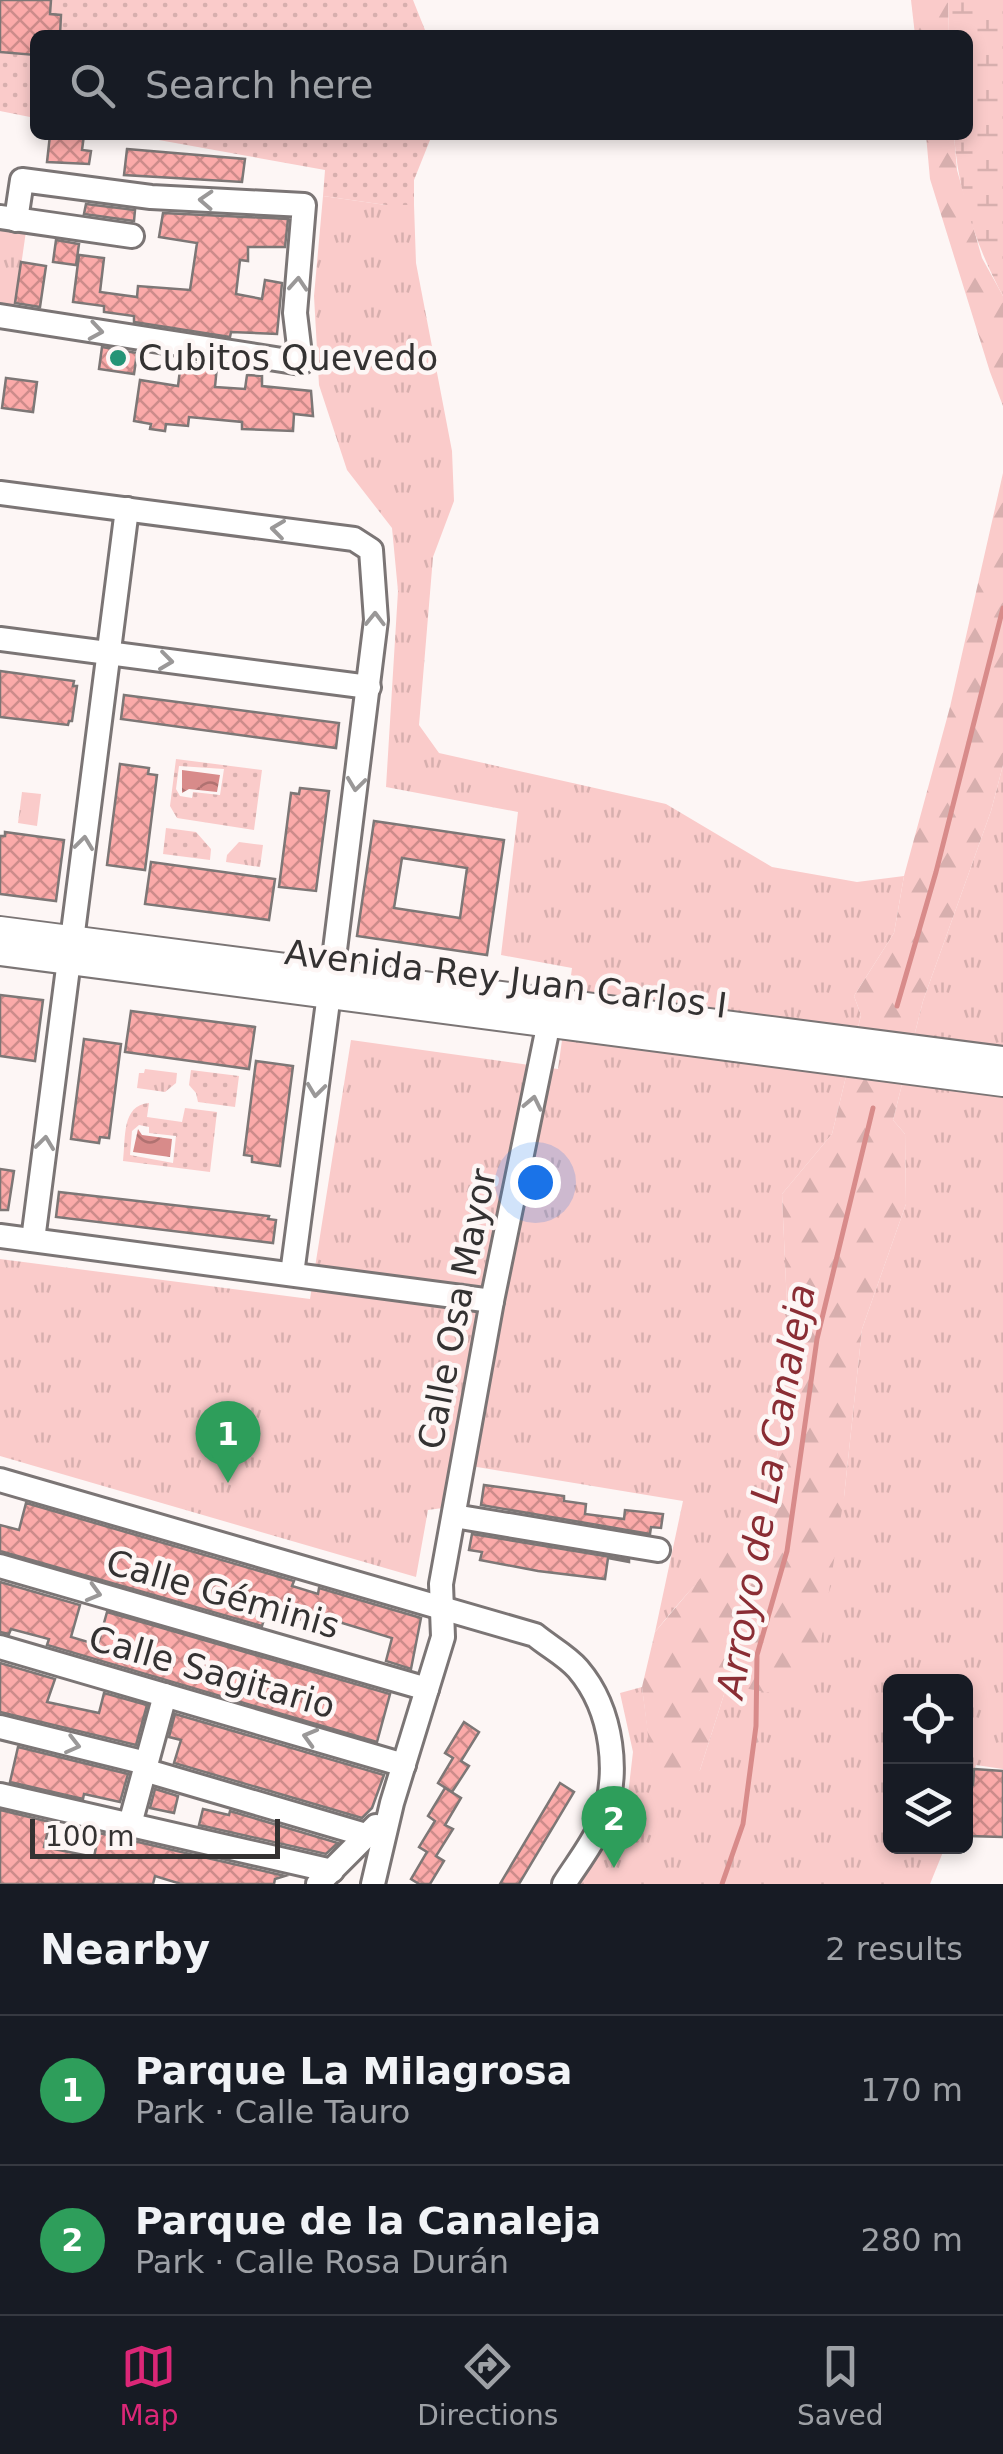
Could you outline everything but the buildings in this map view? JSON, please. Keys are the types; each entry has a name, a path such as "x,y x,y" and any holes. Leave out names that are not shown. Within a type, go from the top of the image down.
{"main road":[{"name":"Avenida Rey Juan Carlos I","path":"0,930 70,950"},
{"name":"Avenida Rey Juan Carlos I","path":"0,951 70,950 1003,1062"},
{"name":"Avenida Rey Juan Carlos I","path":"330,984 549,1022 1003,1082"}],"street":[{"path":"0,324 1,316 301,363 296,314 304,205 151,197 22,180 8,219 132,236"},
{"path":"0,493 354,539 371,550 376,620 369,687 292,1274"},
{"path":"33,1240 126,509"},
{"path":"0,640 369,687"},
{"name":"Calle Osa Mayor","path":"392,1803 444,1637 441,1584 492,1301 549,1022"},
{"path":"0,1236 492,1301"},
{"path":"0,1480 535,1635 578,1669 600,1707 611,1745 611,1788 600,1825 564,1884"},
{"path":"454,1516 658,1550"},
{"name":"Calle Géminis","path":"0,1566 428,1689"},
{"name":"Calle Sagitario","path":"0,1647 404,1765"},
{"path":"130,1824 165,1695"},
{"path":"0,1726 369,1836"},
{"path":"0,1795 130,1824 325,1878 369,1836 392,1803"},
{"path":"373,1884 392,1803"}],"green space":[{"path":"0,0 413,0 425,30 30,30 30,117 0,111"},
{"path":"911,0 948,0 949,30 914,30"},
{"path":"948,0 1003,0 1003,296 964,198 955,140 973,140 973,30 949,30"},
{"path":"159,140 430,140 414,180 414,205 323,196 325,170"},
{"path":"926,140 954,140 957,170 982,258 1003,296 1003,406 990,372 930,179"},
{"path":"323,196 414,205 416,263 452,451 454,501 433,557 419,725 439,753 666,804 772,867 857,882 904,876 894,933 854,996 861,1015 832,1134 782,1194 790,1373 766,1529 719,1562 655,1632 683,1501 471,1466 450,1507 428,1510 416,1577 0,1456 0,1259 310,1299 351,1040 558,1069 572,968 501,955 518,812 386,787 398,591 392,528 347,470 319,385 314,296"},
{"path":"0,227 26,231 15,308 0,306"},
{"path":"1003,473 1003,765 991,811 923,1001 893,1120 905,1134 906,1204 862,1329 844,1497 818,1661 782,1695 727,1685 700,1770 687,1794 657,1808 642,1687 655,1632 733,1546 766,1529 790,1373 782,1194 832,1134 861,1015 854,996 894,933 904,876 950,707"},
{"path":"176,759 262,770 254,830 177,818 170,806","holes":["179,766 224,769 220,795 193,792 192,798 180,796 176,789"]},
{"path":"1003,765 1003,1769 976,1765 973,1773 973,1674 883,1674 883,1854 942,1854 930,1884 579,1884 626,1812 633,1752 620,1693 642,1687 658,1807 700,1770 727,1685 844,1497 862,1329 906,1204 905,1134 893,1120 923,1001 991,811"},
{"path":"22,792 41,794 37,826 18,823"},
{"path":"166,828 196,832 211,849 210,860 163,854"},
{"path":"239,842 263,845 260,867 226,862"},
{"path":"145,1069 177,1073 176,1083 165,1092 137,1088 139,1073"},
{"path":"191,1070 239,1076 235,1107 198,1102 189,1085"},
{"path":"149,1103 147,1117 182,1122 185,1108 217,1112 210,1172 123,1161 129,1116 140,1105","holes":["139,1125 149,1127 149,1133 176,1136 173,1163 130,1155 132,1131"]}],"water":[{"path":"182,770 220,775 217,792 189,789 182,793"},
{"path":"138,1129 142,1135 172,1139 170,1157 133,1152"}],"waterway":[{"name":"Arroyo de La Canaleja","path":"897,1006 936,872 1003,608"},
{"name":"Arroyo de La Canaleja","path":"722,1884 743,1824 756,1726 757,1655 787,1551 817,1339 873,1108"}],"place":[{"name":"Cubitos Quevedo","path":"118,358"},
{"name":"Parque La Milagrosa","path":"228,1483"},
{"name":"Parque de la Canaleja","path":"614,1868"}]}
